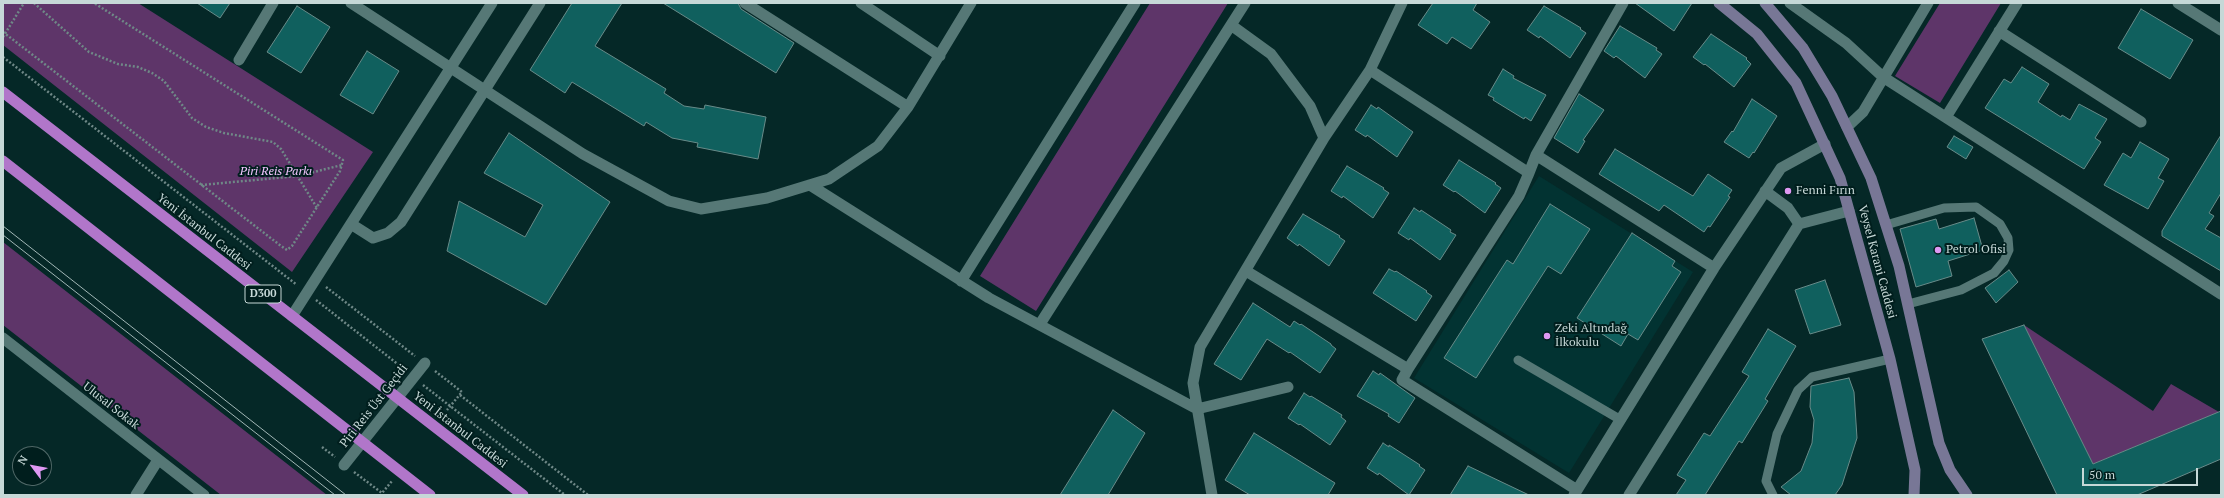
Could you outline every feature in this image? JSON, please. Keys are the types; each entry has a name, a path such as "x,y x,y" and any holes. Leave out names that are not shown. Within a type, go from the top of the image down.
{"highway":[{"name":"Yeni İstanbul Caddesi","path":"3,92 523,495"},
{"path":"3,161 430,495"}],"main road":[{"name":"Veysel Karani Caddesi","path":"1719,3 1757,34 1796,83 1840,178 1890,359 1915,470 1914,495"},
{"name":"Veysel Karani Caddesi","path":"1766,3 1803,48 1832,96 1871,178 1899,266 1939,443 1950,470 1967,495"}],"street":[{"path":"239,60 273,3"},
{"path":"351,3 583,154 669,201 701,209 767,198 829,179 878,146 908,107 971,3"},
{"path":"292,316 492,3"},
{"path":"351,224 373,238 388,233 401,222 540,3"},
{"path":"745,3 908,107"},
{"path":"861,3 940,56"},
{"path":"961,281 1135,3"},
{"path":"1040,324 1245,3"},
{"path":"1212,495 1193,383 1200,347 1324,138 1370,70 1402,3"},
{"path":"1623,3 1536,154 1519,196 1402,380 1575,492 1714,268 1781,168 1825,144"},
{"path":"1790,3 1846,43 1883,77 2221,294"},
{"path":"1847,127 1863,112 1928,3"},
{"path":"1946,117 2017,3"},
{"path":"2178,3 2221,30"},
{"path":"1232,25 1271,54 1310,106 1324,138"},
{"path":"1999,32 2142,122"},
{"path":"1370,70 1529,172"},
{"path":"1536,154 1714,268"},
{"path":"810,185 989,298 1197,409 1288,387"},
{"path":"1765,192 1788,208 1799,224"},
{"path":"1629,495 1799,224 1849,211"},
{"path":"1246,271 1408,369"},
{"name":"Ulusal Sokak","path":"3,338 204,495"},
{"name":"Piri Reis Üst Geçidi","path":"344,465 425,363"},
{"path":"136,495 158,460"}],"lane":[{"path":"1886,225 1944,208 1976,207 1990,214 2000,224 2008,238 2009,250 2004,261 1994,273 1961,290 1908,304"},
{"path":"1773,495 1766,481 1778,434 1798,390 1812,377 1890,359"},
{"path":"1518,360 1621,420"}],"path":[{"path":"24,3 4,34 287,250 292,246 317,208 342,165 343,160 94,3"},
{"path":"34,3 90,52 118,64 138,67 152,73 164,81 192,118 206,127 224,133 273,142 281,149 317,208"},
{"path":"3,57 407,372"},
{"path":"201,185 298,176 342,165"},
{"path":"316,279 462,392 447,410"},
{"path":"419,381 565,495"},
{"path":"460,395 588,495"},
{"path":"344,465 382,493"}],"shaded area":[{"name":"Zeki Altındağ İlkokulu","path":"1539,176 1693,272 1569,473 1414,378"}],"green space":[{"name":"Piri Reis Parkı","path":"3,3 138,3 373,152 292,272 3,45"},
{"path":"1150,3 1228,3 1036,311 980,276"},
{"path":"1940,3 2001,3 1940,103 1895,76"},
{"path":"3,242 327,495 221,495 3,325"},
{"path":"2024,325 2153,411 2171,384 2219,412 2093,464"}],"building":[{"path":"197,3 230,3 220,18"},
{"path":"572,3 622,3 595,46 666,89 664,93 684,106 704,109 705,105 766,117 758,159 697,147 698,143 672,138 646,122 644,126 572,82 565,93 530,70"},
{"path":"663,3 738,3 741,9 794,43 776,73"},
{"path":"1433,3 1477,3 1473,10 1490,22 1471,49 1452,37 1447,44 1418,25"},
{"path":"1635,3 1692,3 1674,31"},
{"path":"297,6 330,27 301,73 267,52"},
{"path":"1544,6 1581,28 1580,29 1586,33 1570,58 1540,36 1539,38 1527,30"},
{"path":"2141,9 2193,40 2170,79 2118,48"},
{"path":"1620,26 1657,48 1656,50 1662,54 1645,78 1616,56 1614,58 1604,51"},
{"path":"1711,34 1747,58 1746,59 1751,64 1734,87 1705,64 1704,65 1693,57"},
{"path":"367,51 399,71 373,114 340,95"},
{"path":"2022,67 2049,84 2038,102 2061,117 2062,115 2070,120 2079,104 2107,119 2095,138 2101,142 2084,169 1985,108 2004,79 2011,83"},
{"path":"1503,69 1514,76 1513,78 1546,95 1531,121 1525,117 1524,119 1493,100 1494,98 1488,95"},
{"path":"1579,94 1604,110 1583,140 1585,141 1578,153 1554,138"},
{"path":"1752,99 1777,116 1754,153 1753,152 1749,158 1724,142 1732,131 1733,132"},
{"path":"1371,105 1377,109 1378,107 1413,132 1397,157 1367,135 1366,137 1355,130"},
{"path":"509,133 610,202 546,305 447,251 459,201 525,237 543,205 484,173"},
{"path":"2221,135 2221,193 2209,213 2214,216 2205,229 2221,238 2221,271 2162,236 2162,231"},
{"path":"1954,136 1973,147 1966,159 1947,147"},
{"path":"2140,142 2169,159 2158,178 2164,181 2148,209 2104,185 2123,153 2131,158"},
{"path":"1615,149 1693,196 1708,174 1732,190 1728,196 1730,197 1710,227 1708,226 1704,232 1664,205 1659,211 1599,174"},
{"path":"1459,160 1496,183 1495,184 1501,188 1485,213 1455,191 1454,192 1443,185"},
{"path":"1347,166 1384,188 1383,189 1389,193 1373,218 1343,196 1342,198 1331,191"},
{"path":"1550,204 1590,229 1561,274 1548,266 1476,378 1444,358 1507,260 1513,264"},
{"path":"1414,208 1420,212 1421,210 1456,235 1440,260 1410,238 1409,240 1398,233"},
{"path":"1303,214 1340,236 1339,237 1345,241 1329,266 1299,244 1298,246 1287,238"},
{"path":"1974,218 1983,250 1948,261 1952,276 1916,287 1900,229 1936,219 1939,229"},
{"path":"1632,233 1675,261 1672,266 1681,272 1638,340 1628,334 1621,346 1577,318"},
{"path":"1389,269 1395,272 1396,271 1427,291 1426,292 1432,296 1416,321 1373,293"},
{"path":"2009,270 2018,282 1996,303 1985,288"},
{"path":"1825,280 1841,325 1810,334 1795,290"},
{"path":"1253,303 1290,327 1294,321 1300,325 1301,324 1336,349 1320,373 1290,352 1289,353 1267,339 1241,380 1214,364"},
{"path":"2024,325 2093,464 2221,411 2221,459 2137,495 2057,495 1982,339"},
{"path":"1768,329 1796,346 1765,399 1768,401 1742,443 1739,441 1705,495 1676,495 1686,480 1677,475 1704,433 1710,436 1749,376 1742,372"},
{"path":"1373,371 1379,375 1380,373 1415,398 1399,423 1388,416 1389,414 1357,396"},
{"path":"1849,378 1854,392 1857,438 1842,485 1835,495 1791,495 1781,487 1801,471 1812,443 1814,420 1810,407 1811,386"},
{"path":"1304,393 1342,415 1341,417 1346,421 1330,445 1300,424 1299,425 1288,418"},
{"path":"1113,410 1145,433 1108,495 1060,495"},
{"path":"1254,433 1335,483 1328,495 1250,495 1225,480"},
{"path":"1383,443 1389,447 1389,445 1420,465 1419,466 1425,470 1409,495 1379,473 1378,475 1367,468"},
{"path":"1468,466 1529,495 1450,495"}],"tram line":[{"path":"3,226 346,495"},
{"path":"3,235 335,495"}],"place":[{"name":"Fenni Fırın","path":"1788,191"},
{"name":"Petrol Ofisi","path":"1938,250"},
{"name":"Zeki Altındağ İlkokulu","path":"1547,336"}]}
